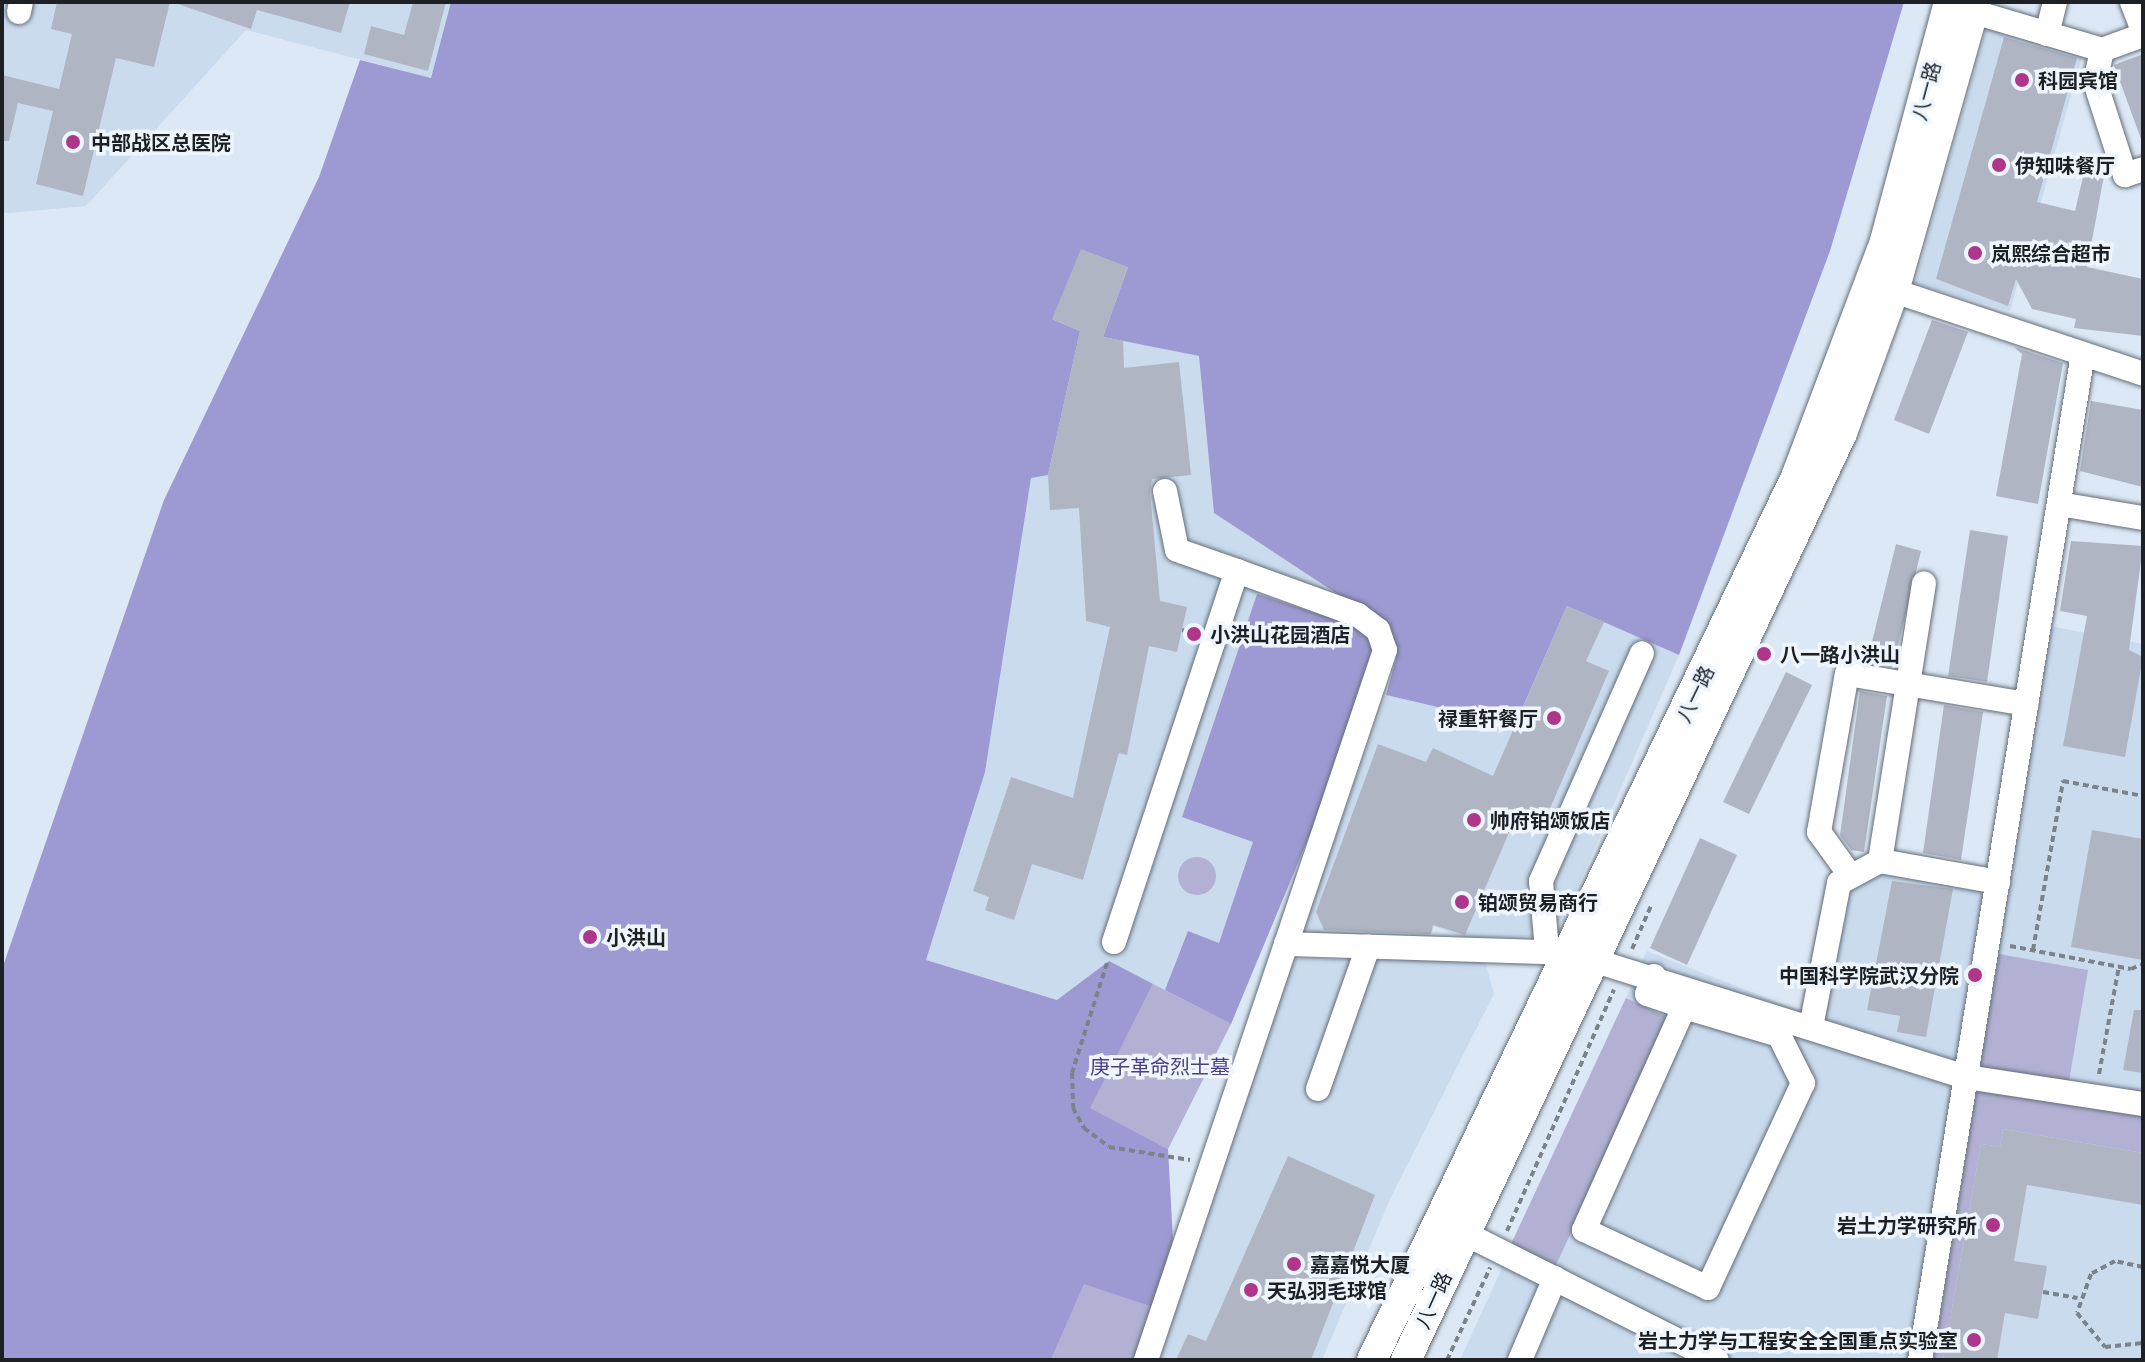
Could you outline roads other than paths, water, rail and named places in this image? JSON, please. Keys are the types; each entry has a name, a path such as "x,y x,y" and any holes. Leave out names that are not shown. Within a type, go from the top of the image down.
{"main road":[{"name":"八一路","path":"1406,1360 1464,1233 1570,953 1816,490 1894,291 1966,5"},
{"name":"八一路","path":"1372,1360 1570,953 1821,418 1966,5"}],"street":[{"path":"2047,34 2055,2"},
{"path":"1966,5 2102,50 2143,32 2132,2"},
{"path":"2102,50 2095,82 2125,175 2143,169"},
{"path":"1894,291 2143,374"},
{"path":"1920,1360 2083,354"},
{"path":"1146,1360 1385,650 1378,630 1358,615 1177,550 1165,491"},
{"path":"2059,504 2143,518"},
{"path":"1114,942 1237,571"},
{"path":"1880,861 1924,583"},
{"path":"1570,953 1541,881 1642,653"},
{"path":"1850,875 1819,832 1847,674 2027,704"},
{"path":"1811,1027 1836,889 1850,875 1880,861 1998,882"},
{"path":"1286,944 1570,953 1654,976 1966,1077 2143,1104"},
{"path":"1318,1089 1368,947"},
{"path":"1654,976 1647,994 1779,1035 1803,1083 1708,1288 1584,1230 1684,1007"},
{"path":"1464,1233 1717,1360"},
{"path":"1520,1360 1555,1278"}],"place":[{"name":"科园宾馆","path":"2022,80"},
{"name":"中部战区总医院","path":"73,142"},
{"name":"伊知味餐厅","path":"1999,165"},
{"name":"岚熙综合超市","path":"1975,253"},
{"name":"小洪山花园酒店","path":"1194,634"},
{"name":"八一路小洪山","path":"1764,654"},
{"name":"禄重轩餐厅","path":"1554,718"},
{"name":"帅府铂颂饭店","path":"1474,820"},
{"name":"铂颂贸易商行","path":"1462,902"},
{"name":"小洪山","path":"590,937"},
{"name":"中国科学院武汉分院","path":"1975,975"},
{"name":"岩土力学研究所","path":"1993,1225"},
{"name":"嘉嘉悦大厦","path":"1294,1264"},
{"name":"天弘羽毛球馆","path":"1251,1290"},
{"name":"岩土力学与工程安全全国重点实验室","path":"1974,1340"}],"park label":[{"name":"庚子革命烈士墓","path":"1160,1066"}]}
